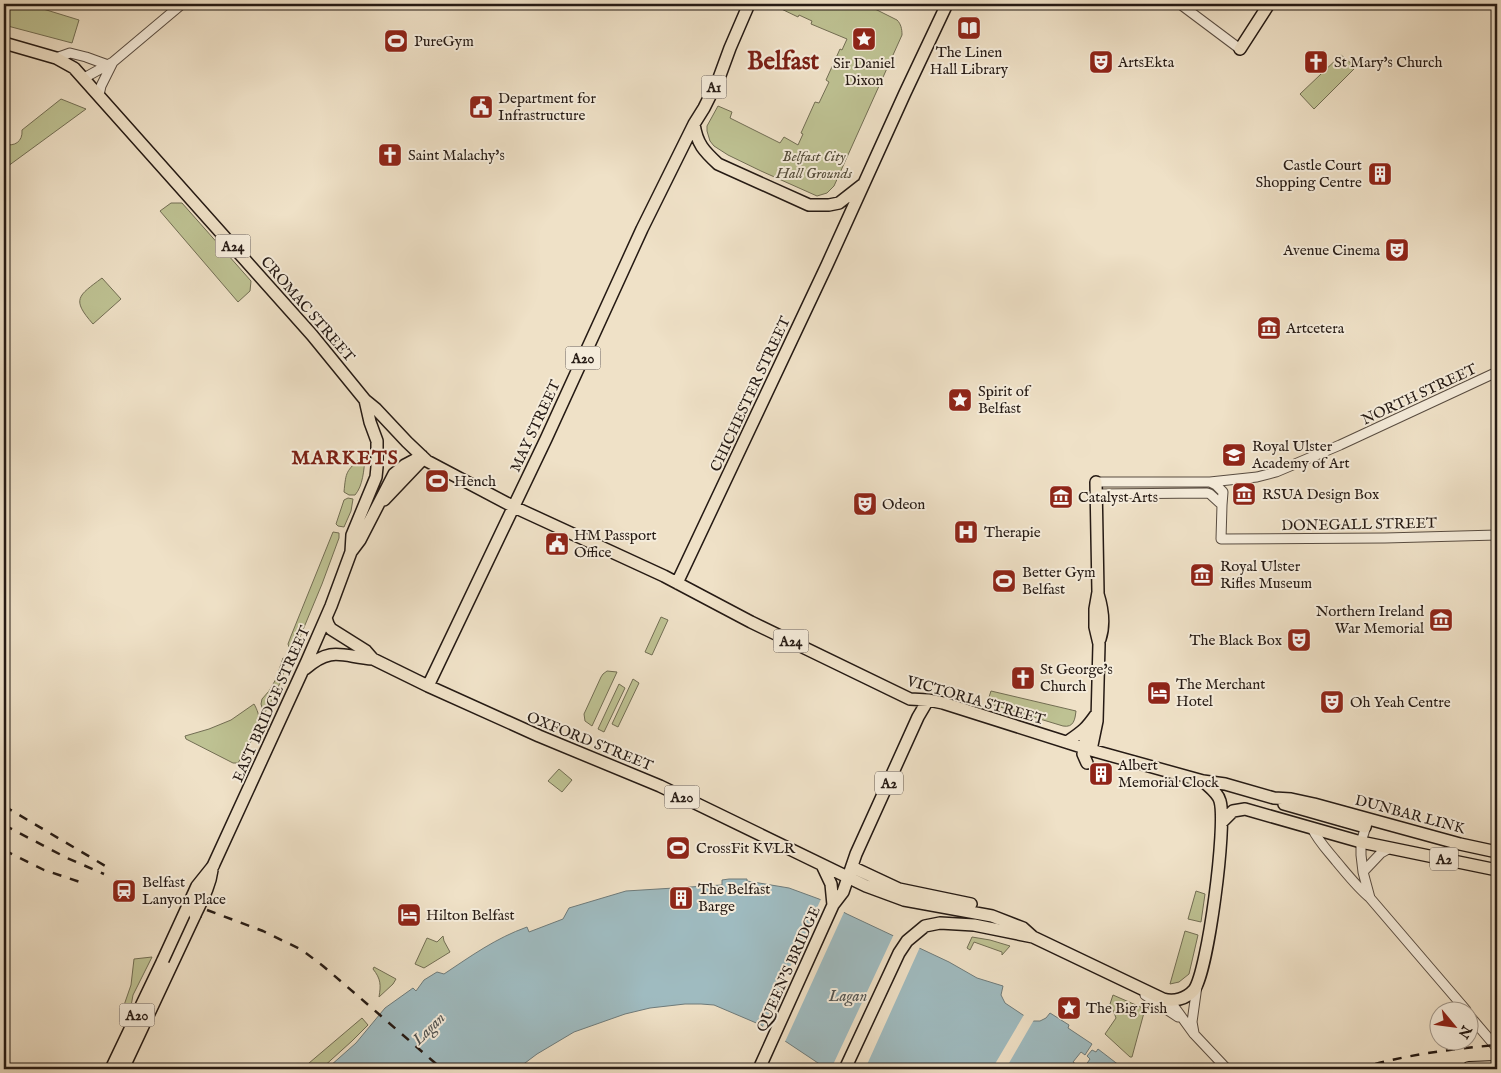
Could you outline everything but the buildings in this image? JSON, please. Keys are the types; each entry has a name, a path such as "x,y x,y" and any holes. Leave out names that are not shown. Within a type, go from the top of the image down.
{"highway":[{"path":"1469,1069 1497,1068"}],"main road":[{"name":"A1","path":"694,124 719,78 749,4"},
{"name":"CHICHESTER STREET","path":"677,583 947,4"},
{"path":"1240,49 1269,4"},
{"name":"A24","path":"4,44 56,58 70,65 84,78"},
{"name":"CROMAC STREET","path":"84,78 312,335 365,400 404,439 433,465 514,507"},
{"name":"MAY STREET","path":"428,686 514,507 642,230 694,124"},
{"path":"694,124 698,143 718,164 809,205 839,203 864,184"},
{"name":"EAST BRIDGE STREET","path":"351,552 352,535 373,484 377,466 377,441 365,400"},
{"name":"EAST BRIDGE STREET","path":"123,1069 198,886 213,866 246,797 326,618 351,552 360,540 394,474 406,465 423,457"},
{"path":"1087,763 1083,754 1094,739 1098,712 1099,641 1103,629 1103,609 1098,592 1096,482"},
{"name":"VICTORIA STREET","path":"514,507 677,583 751,622 910,699 928,700 965,710 1088,749 1203,781 1225,784 1274,798 1314,804"},
{"name":"OXFORD STREET","path":"326,618 331,629 366,651 373,659"},
{"name":"OXFORD STREET","path":"302,672 317,659 331,654 373,659 539,736 660,786 822,865 850,873 866,886 904,900 992,916 1023,928 1033,937"},
{"name":"A2","path":"833,905 841,896 914,725 928,700"},
{"path":"1067,742 1087,728 1098,712"},
{"path":"1087,728 1088,749"},
{"path":"845,1069 899,953 907,941 925,926 940,923 974,925 1033,937 1170,1001 1188,995 1197,983 1205,954 1215,895 1222,822 1220,799 1203,781"},
{"path":"1274,798 1287,806 1367,823"},
{"name":"DUNBAR LINK","path":"1314,804 1367,823 1497,852"},
{"name":"A2","path":"1222,822 1233,811 1245,809 1361,842 1497,870"},
{"path":"822,865 831,884 833,905"},
{"name":"QUEEN'S BRIDGE","path":"759,1069 833,905"},
{"name":"EAST BRIDGE STREET","path":"111,1069 168,962"}],"street":[{"path":"84,78 111,63 182,4"},
{"path":"1180,4 1240,49"},
{"path":"56,58 70,53 111,63"},
{"path":"99,95 111,63"},
{"name":"NORTH STREET","path":"1096,482 1210,482 1266,476 1340,446 1497,372"},
{"path":"1096,494 1207,493 1219,502 1223,492 1235,485 1239,479"},
{"path":"1210,482 1223,492"},
{"name":"DONEGALL STREET","path":"1219,502 1222,539 1497,535"},
{"path":"1367,823 1361,842 1362,872 1370,898"},
{"path":"1312,828 1316,836 1360,890 1370,898 1457,1000"},
{"path":"1362,872 1381,853 1390,848"},
{"path":"1120,979 1186,1024"},
{"path":"1194,1034 1192,1022 1197,983"},
{"path":"1170,1001 1194,1034 1227,1069"},
{"path":"1478,1026 1497,1048"}],"green space":[{"path":"4,4 27,4 79,20 72,43 4,25"},
{"name":"Belfast City Hall Grounds","path":"771,4 865,4 897,20 901,29 902,35 834,186 827,193 817,196 728,155 714,146 710,141 707,131 707,126 718,106 732,112 730,118 780,143 784,137 798,145 803,134 801,133 815,102 819,103 829,82 826,80 840,49 842,50 847,39 811,24 812,21 799,15 798,17"},
{"path":"1341,55 1352,64 1350,66 1354,69 1314,109 1300,94"},
{"path":"61,99 86,109 4,169 4,144 11,145 17,143 21,138 22,130"},
{"path":"171,203 182,203 251,281 250,291 238,302 160,211"},
{"path":"102,278 121,299 93,324 82,309 80,298 87,289"},
{"path":"361,457 365,458 361,482 355,495 349,495 344,492 346,476"},
{"path":"348,498 353,499 351,511 344,527 338,526 336,524 344,500"},
{"path":"333,532 339,533 339,538 322,584 300,637 294,646 289,647 288,644 291,636"},
{"path":"661,617 668,620 652,655 645,652"},
{"path":"283,658 285,659 284,672 264,714 261,704 262,699 276,679"},
{"path":"607,671 617,672 592,726 585,721 584,714 601,677"},
{"path":"633,679 639,683 618,727 612,724"},
{"path":"619,684 625,688 604,732 598,729"},
{"path":"991,691 1076,711 1074,720 1070,726 1063,726 987,703"},
{"path":"254,704 258,713 259,723 238,763 233,763 186,739 185,736 231,720"},
{"path":"559,769 572,780 562,792 548,781"},
{"path":"1196,891 1205,894 1201,922 1188,919"},
{"path":"1185,931 1198,935 1189,974 1179,982 1170,984"},
{"path":"443,936 450,952 424,968 415,964 427,938 437,942"},
{"path":"972,937 1010,946 1002,955 1002,952 974,942 970,950 967,948"},
{"path":"152,957 133,995 131,1006 126,1012 122,1011 131,985 134,959"},
{"path":"374,967 396,979 379,997 380,982 373,969"},
{"path":"1113,995 1145,1009 1132,1057 1105,1034 1116,1018 1113,1010 1109,1007"},
{"path":"362,1018 368,1025 321,1069 302,1069"}],"water":[{"name":"Lagan","path":"747,879 747,881 789,888 819,899 949,962 977,978 1003,986 1001,995 1005,1003 1032,1021 1040,1021 1050,1013 1069,1025 1068,1028 1092,1044 1085,1055 1081,1052 1073,1062 1083,1069 827,1069 761,1025 714,1005 701,1004 650,1008 625,1014 574,1032 537,1054 517,1069 332,1069 330,1066 356,1043 385,1008 413,988 416,991 424,980 437,972 444,974 505,936 527,927 529,932 563,919 569,908 626,891 722,885 722,880"},
{"path":"1098,1049 1124,1069 1083,1069 1090,1059 1087,1056 1092,1050 1096,1052"}],"pier":[{"path":"821,899 845,910 784,1044 762,1029"},
{"path":"894,934 920,947 865,1069 831,1069"},
{"path":"1025,1013 1035,1018 1009,1063 1005,1069 992,1069"}],"railway":[{"path":"4,806 107,867"},
{"path":"4,825 67,858 104,874"},
{"path":"4,850 44,870 80,882"},
{"path":"207,910 263,931 302,950 442,1069"},
{"path":"1358,1069 1427,1053 1497,1045"}],"place":[{"name":"The Linen Hall Library","path":"969,28"},
{"name":"Sir Daniel Dixon","path":"864,39"},
{"name":"PureGym","path":"396,41"},
{"name":"ArtsEkta","path":"1101,62"},
{"name":"St Mary's Church","path":"1316,62"},
{"name":"Department for Infrastructure","path":"481,107"},
{"name":"Saint Malachy's","path":"390,155"},
{"name":"Castle Court Shopping Centre","path":"1380,174"},
{"name":"Avenue Cinema","path":"1397,250"},
{"name":"Artcetera","path":"1269,328"},
{"name":"Spirit of Belfast","path":"960,400"},
{"name":"Royal Ulster Academy of Art","path":"1234,455"},
{"name":"Hench","path":"437,481"},
{"name":"RSUA Design Box","path":"1244,494"},
{"name":"Catalyst Arts","path":"1061,497"},
{"name":"Odeon","path":"865,504"},
{"name":"Therapie","path":"966,532"},
{"name":"HM Passport Office","path":"557,544"},
{"name":"Royal Ulster Rifles Museum","path":"1202,575"},
{"name":"Better Gym Belfast","path":"1004,581"},
{"name":"Northern Ireland War Memorial","path":"1441,620"},
{"name":"The Black Box","path":"1299,640"},
{"name":"St George's Church","path":"1023,678"},
{"name":"The Merchant Hotel","path":"1159,693"},
{"name":"Oh Yeah Centre","path":"1332,702"},
{"name":"Albert Memorial Clock","path":"1101,774"},
{"name":"CrossFit KVLR","path":"678,848"},
{"name":"Belfast Lanyon Place","path":"124,891"},
{"name":"The Belfast Barge","path":"681,898"},
{"name":"Hilton Belfast","path":"409,915"},
{"name":"The Big Fish","path":"1069,1008"}],"district":[{"name":"Belfast","path":"783,60"},
{"name":"MARKETS","path":"345,457"}]}
